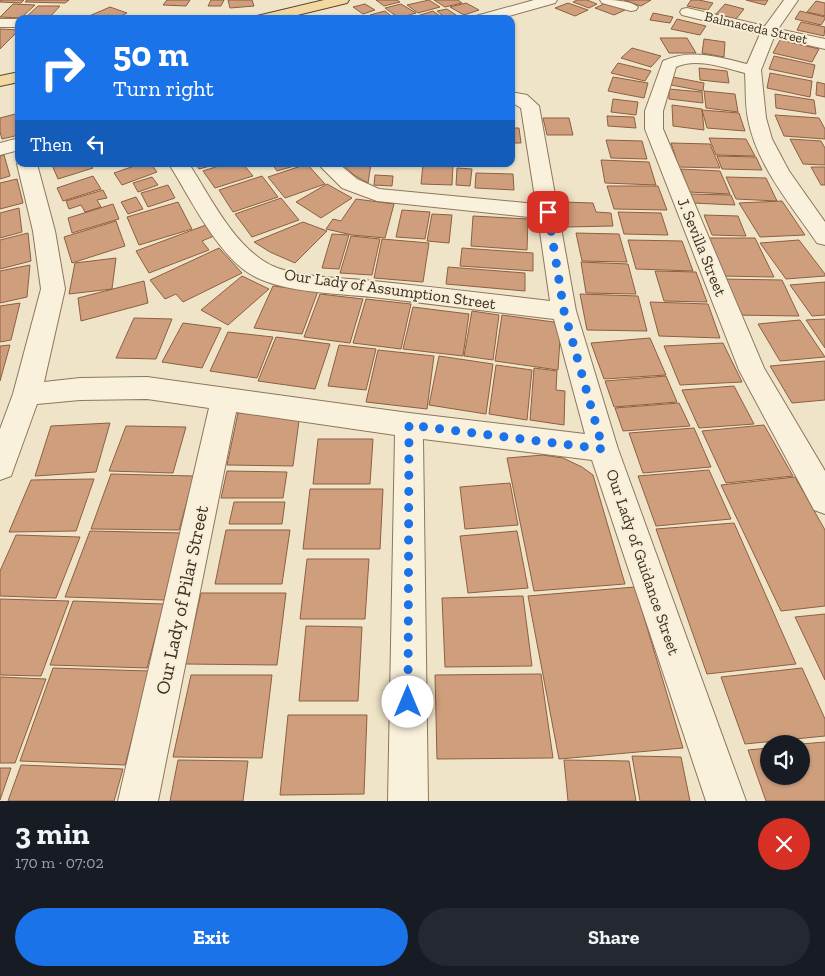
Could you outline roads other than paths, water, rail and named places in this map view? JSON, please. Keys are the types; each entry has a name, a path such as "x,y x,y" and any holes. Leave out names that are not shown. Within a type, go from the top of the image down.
{"main road":[{"path":"279,15 342,0"},
{"path":"0,81 15,77"}],"street":[{"path":"496,15 550,0"},
{"path":"607,0 631,7"},
{"path":"791,0 769,31 753,70 757,118 763,139 779,172 825,238"},
{"name":"Balmaceda Street","path":"687,12 825,44"},
{"path":"0,23 15,23"},
{"name":"J. Sevilla Street","path":"753,70 700,59 675,60 669,64 654,111 654,129 752,370 825,500"},
{"name":"Our Lady of Guidance Street","path":"515,97 530,106 564,311 603,449 726,801"},
{"path":"0,149 15,145"},
{"path":"0,467 27,394 53,289 44,231 28,167"},
{"name":"Our Lady of Assumption Street","path":"181,167 213,218 242,255 256,267 281,276 322,284 564,311"},
{"path":"331,167 342,180 355,188 377,195 548,212"},
{"path":"27,394 80,389 147,388 409,425 603,449"},
{"name":"Our Lady of Pilar Street","path":"138,801 226,398"},
{"path":"408,801 409,425"}]}
